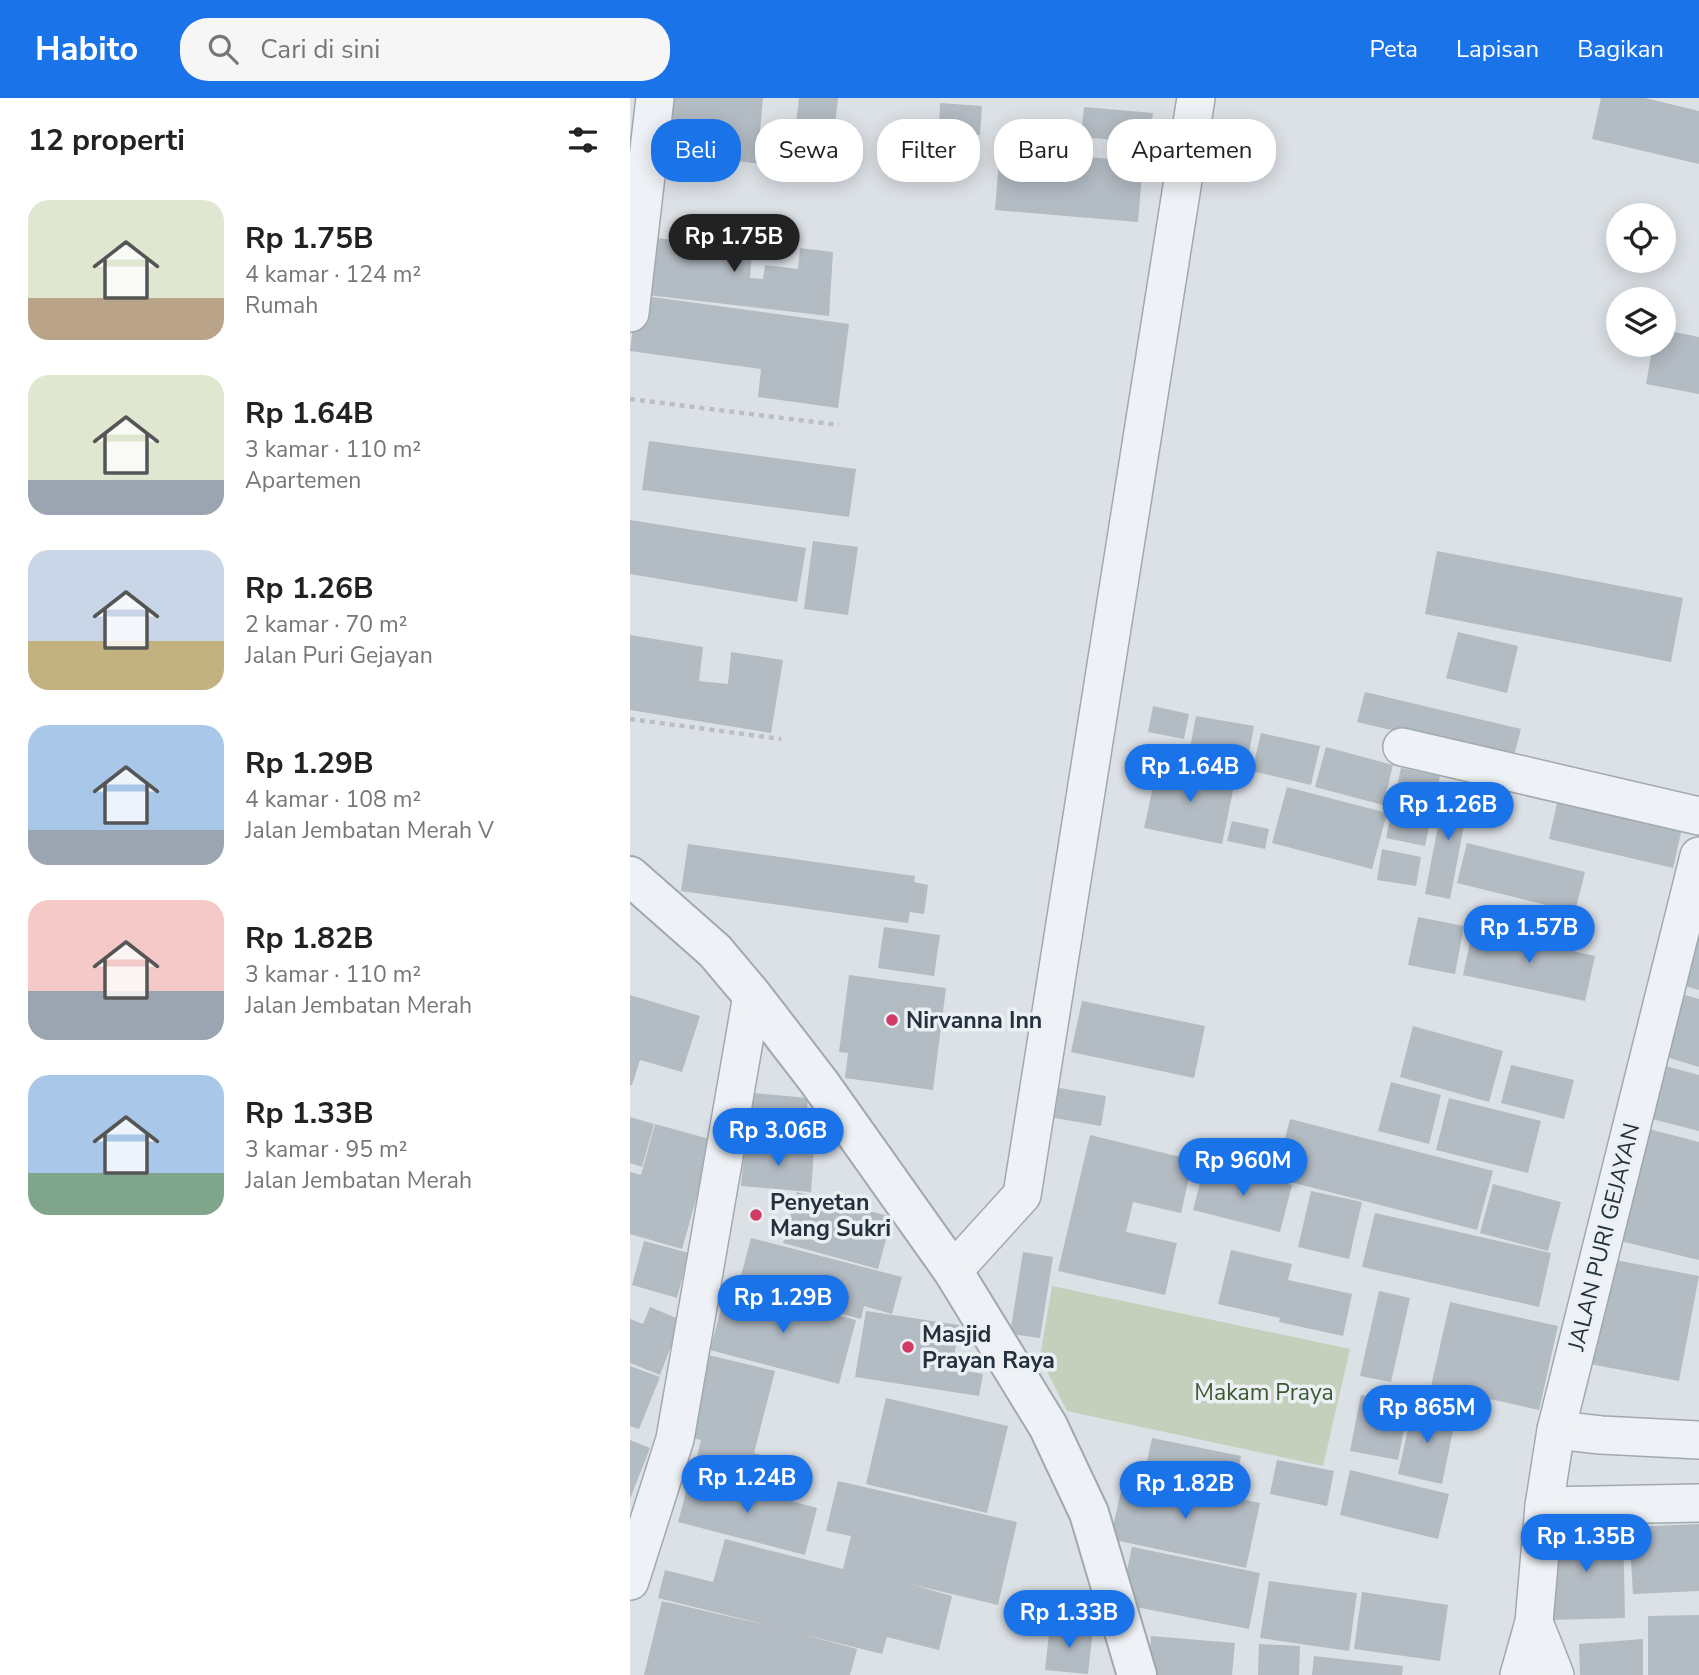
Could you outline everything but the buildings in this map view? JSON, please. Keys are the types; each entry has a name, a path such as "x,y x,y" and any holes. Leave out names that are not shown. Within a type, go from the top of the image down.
{"street":[{"path":"630,313 655,98"},
{"path":"953,1271 1022,1195 1196,98"},
{"path":"1402,747 1699,816"},
{"name":"JALAN PURI GEJAYAN","path":"1519,1675 1534,1622 1544,1506 1556,1430 1699,856"},
{"path":"630,876 715,951 752,995 820,1082 953,1271 1048,1426 1089,1513 1137,1675"},
{"path":"630,1581 675,1439 752,995"},
{"path":"1556,1430 1601,1436 1699,1440"},
{"path":"1544,1506 1699,1503"},
{"name":"JALAN PURI GEJAYAN","path":"1534,1622 1555,1675"}],"path":[{"path":"630,398 839,425"},
{"path":"630,719 781,739"}],"green space":[{"name":"Makam Praya","path":"1052,1286 1350,1349 1323,1466 1067,1411 1040,1357"}],"place":[{"name":"Nirvanna Inn","path":"892,1020"},
{"name":"Penyetan Mang Sukri","path":"756,1215"},
{"name":"Masjid Prayan Raya","path":"908,1347"}]}
